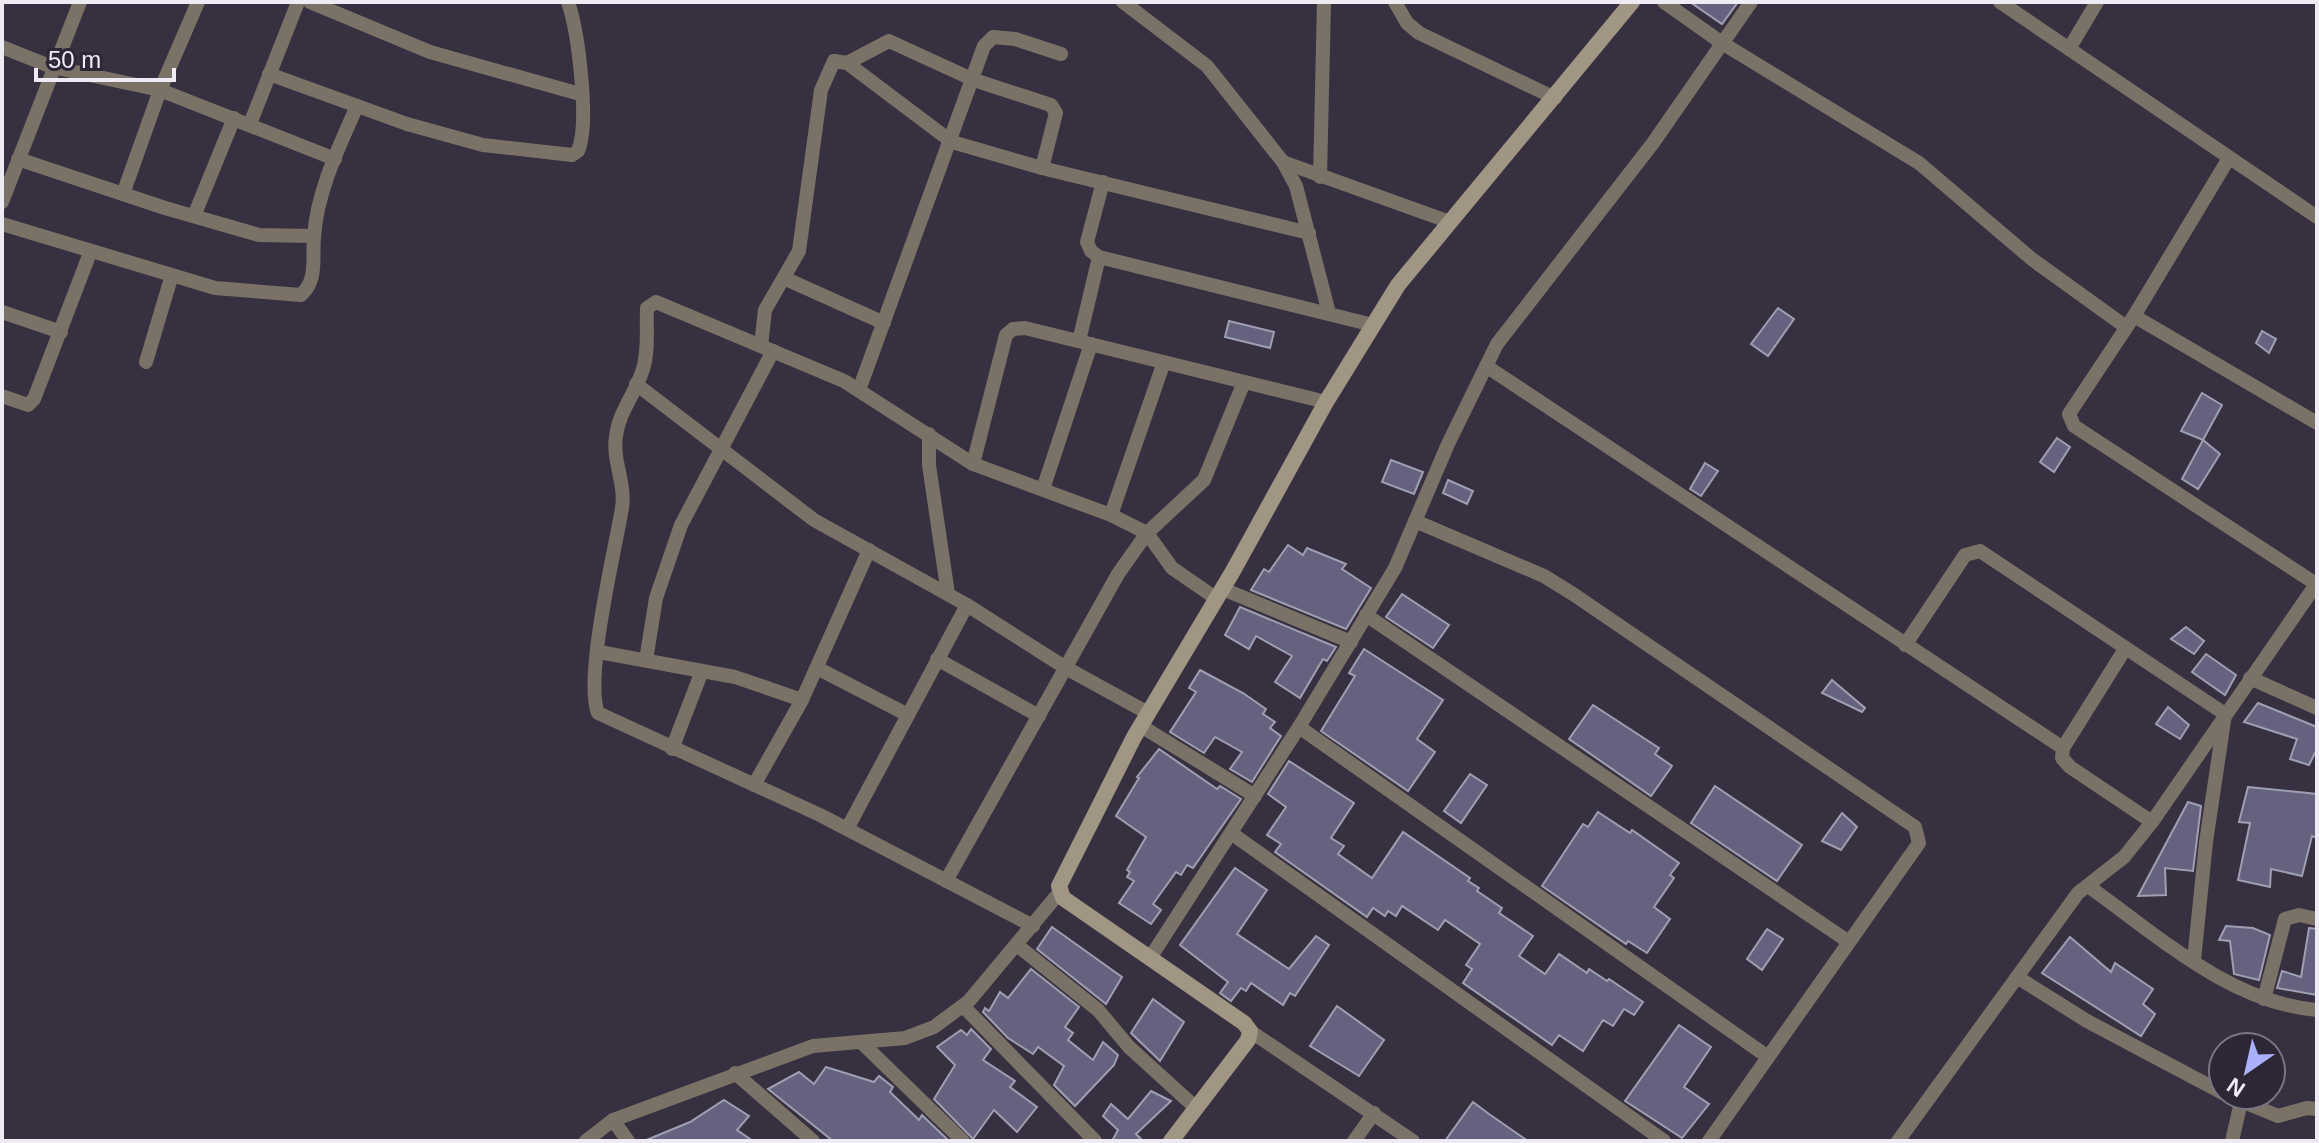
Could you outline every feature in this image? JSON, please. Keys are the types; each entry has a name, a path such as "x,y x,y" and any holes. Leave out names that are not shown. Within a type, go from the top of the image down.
{"street":[{"path":"2,202 52,67 80,2"},
{"path":"123,194 160,90 198,2"},
{"path":"250,124 298,2"},
{"path":"310,2 430,52 580,94"},
{"path":"269,74 357,106 483,145 572,155 580,146 580,94 575,22 568,2"},
{"path":"1123,2 1207,66 1283,162 1296,186 1329,313"},
{"path":"1320,177 1324,2"},
{"path":"1395,2 1407,23 1419,33 1555,98"},
{"path":"586,1141 613,1120 735,1073 813,1046 905,1038 934,1027 963,1006 1018,946 1059,893 1059,886 1144,720 1220,594 1326,402 1398,285 1632,2"},
{"path":"1664,2 1722,43 1919,163 2033,260 2130,322 2317,423"},
{"path":"1150,958 1299,727 1395,568 1486,366 1511,323 1653,143 1751,2"},
{"path":"2000,2 2317,217"},
{"path":"2069,49 2097,2"},
{"path":"859,390 952,142 984,46 993,37 1015,39 1061,54"},
{"path":"847,63 889,41 974,80 1054,109 1042,168"},
{"path":"2,47 52,67 160,90 335,159"},
{"path":"646,660 656,598 676,540 767,348 765,310 786,279 804,226 824,77 834,61 847,63 952,142 1042,168 1309,233"},
{"path":"2,224 171,278 215,288 301,295 310,287 313,275 318,208 357,106"},
{"path":"194,216 234,118"},
{"path":"1898,1141 2078,893 2124,857 2152,822 2250,678 2315,591 2074,426 2069,414 2130,322 2229,158"},
{"path":"18,159 259,235 314,236"},
{"path":"1283,162 1450,222"},
{"path":"1103,182 1087,242 1091,251 1099,257 1373,325"},
{"path":"2,396 28,405 32,402 90,253"},
{"path":"1043,489 1085,342 1099,257"},
{"path":"146,362 171,278"},
{"path":"786,279 884,323"},
{"path":"1033,926 847,829 598,713 594,694 624,492 615,457 615,437 647,349 647,308 656,302 859,390 973,464 1111,515 1147,533 1172,568 1220,594 1351,642"},
{"path":"2,312 61,332"},
{"path":"973,464 1006,335 1013,329 1025,328 1326,402"},
{"path":"1111,515 1164,362"},
{"path":"1486,366 2063,748"},
{"path":"946,881 1118,574 1147,533 1204,480 1244,382"},
{"path":"636,384 788,502 967,605 1255,796"},
{"path":"929,434 927,453 948,594"},
{"path":"1415,521 1544,576 1915,827 1919,843 1709,1141"},
{"path":"754,785 802,700 869,550"},
{"path":"1905,645 1965,555 1980,551 2225,714"},
{"path":"847,829 967,605"},
{"path":"1366,615 1849,942"},
{"path":"2125,649 2063,748 2062,758 2070,767 2152,822"},
{"path":"599,652 735,677 802,700"},
{"path":"937,659 1039,716"},
{"path":"817,668 908,715"},
{"path":"672,749 702,671"},
{"path":"2250,678 2317,708"},
{"path":"2194,960 2206,842 2225,714"},
{"path":"1299,727 1768,1057"},
{"path":"1231,833 1664,1141"},
{"path":"2088,886 2194,960 2264,999 2317,1010"},
{"path":"1059,893 1244,1023 1250,1031 1413,1141"},
{"path":"2264,999 2285,919 2299,915 2317,919"},
{"path":"1018,946 1098,1010 1129,1047 1196,1108"},
{"path":"2017,977 2101,1029 2207,1085"},
{"path":"963,1006 1095,1141"},
{"path":"1171,1141 1248,1040 1250,1031"},
{"path":"861,1042 963,1141"},
{"path":"735,1073 813,1141"},
{"path":"2265,1111 2278,1116 2307,1108 2317,1109"},
{"path":"2231,1111 2232,1141"},
{"path":"1354,1141 1374,1113"},
{"path":"613,1120 628,1141"}],"building":[{"path":"1690,2 1738,2 1722,24"},
{"path":"1778,308 1794,319 1768,356 1751,344"},
{"path":"1229,321 1274,332 1270,348 1225,337"},
{"path":"2262,331 2276,339 2269,353 2256,343"},
{"path":"2202,393 2222,405 2203,440 2181,431"},
{"path":"2057,438 2070,447 2054,472 2040,462"},
{"path":"2203,440 2220,454 2198,489 2182,479"},
{"path":"1391,460 1423,472 1414,494 1382,482"},
{"path":"1705,463 1718,471 1701,496 1690,489"},
{"path":"1448,480 1473,491 1467,504 1443,493"},
{"path":"1288,545 1303,555 1307,548 1346,564 1342,569 1371,588 1346,629 1251,590 1264,569 1269,572"},
{"path":"1402,594 1449,625 1433,648 1386,617"},
{"path":"1240,607 1336,647 1327,661 1323,659 1300,698 1275,682 1292,656 1256,636 1249,649 1225,635"},
{"path":"2186,627 2204,641 2194,654 2171,639"},
{"path":"1364,649 1443,700 1417,739 1435,752 1408,791 1321,731 1355,676 1349,673"},
{"path":"2206,654 2236,675 2225,695 2192,672"},
{"path":"1200,670 1243,693 1266,709 1263,714 1275,722 1270,728 1281,736 1252,782 1230,769 1242,752 1215,737 1204,753 1170,732 1196,692 1189,688"},
{"path":"1832,680 1865,708 1862,712 1822,693"},
{"path":"2258,703 2317,727 2317,749 2309,765 2290,759 2297,739 2244,722"},
{"path":"1593,705 1659,748 1655,754 1672,766 1651,796 1569,739"},
{"path":"2168,707 2189,725 2180,739 2156,724"},
{"path":"1159,749 1217,789 1220,786 1241,799 1193,868 1187,865 1181,875 1176,872 1153,904 1161,910 1151,924 1119,903 1134,881 1127,877 1130,872 1127,870 1146,837 1116,816 1137,777"},
{"path":"1289,761 1354,803 1331,838 1344,846 1338,854 1372,878 1403,832 1470,878 1468,881 1479,888 1477,891 1502,908 1499,913 1533,936 1519,956 1545,974 1559,954 1587,973 1589,969 1607,981 1609,979 1643,1002 1634,1015 1624,1009 1613,1026 1603,1020 1583,1051 1559,1035 1552,1045 1463,983 1472,969 1466,965 1480,944 1445,920 1438,930 1402,906 1396,916 1388,911 1385,916 1373,908 1367,917 1275,852 1281,844 1267,835 1286,807 1268,794"},
{"path":"1470,774 1487,785 1461,823 1444,811"},
{"path":"1715,786 1802,845 1777,881 1691,823"},
{"path":"2248,787 2317,794 2317,838 2312,836 2302,876 2271,869 2270,887 2238,880 2250,823 2239,822"},
{"path":"2188,802 2201,806 2193,871 2165,868 2166,895 2138,896"},
{"path":"1598,812 1630,833 1632,830 1679,863 1670,875 1674,878 1654,907 1670,919 1647,953 1628,941 1626,944 1542,886 1583,824 1588,827"},
{"path":"1842,813 1857,827 1841,850 1822,841"},
{"path":"1235,868 1267,890 1237,934 1289,969 1316,936 1329,945 1295,996 1290,993 1283,1005 1251,983 1246,991 1241,988 1231,1001 1220,993 1228,982 1180,945"},
{"path":"2226,926 2253,928 2270,935 2259,980 2234,974 2230,941 2219,940"},
{"path":"1052,927 1122,977 1106,1004 1037,949"},
{"path":"2309,928 2317,929 2317,995 2277,988 2282,971 2301,977"},
{"path":"1767,929 1783,939 1762,970 1747,959"},
{"path":"2070,937 2111,972 2115,963 2153,989 2143,1004 2155,1014 2141,1036 2042,973"},
{"path":"1031,969 1079,1007 1065,1027 1073,1033 1068,1040 1093,1060 1103,1042 1118,1055 1114,1065 1075,1106 1054,1085 1064,1066 1038,1047 1033,1054 1008,1038 983,1012 985,1008 989,1011 1000,992 1008,998"},
{"path":"1153,999 1184,1022 1160,1061 1131,1033"},
{"path":"1337,1006 1384,1040 1359,1076 1310,1046"},
{"path":"1679,1025 1711,1047 1684,1087 1709,1104 1682,1138 1625,1101"},
{"path":"971,1029 991,1049 983,1060 1015,1081 1010,1087 1037,1107 1017,1132 994,1110 973,1139 934,1099 955,1065 937,1047 961,1030 967,1035"},
{"path":"826,1067 874,1082 879,1076 893,1087 890,1092 919,1120 922,1115 949,1141 833,1141 768,1089 799,1072 814,1084"},
{"path":"1151,1091 1171,1101 1136,1134 1143,1141 1112,1141 1118,1130 1103,1116 1111,1104 1128,1119"},
{"path":"724,1100 749,1116 737,1130 753,1141 644,1141 690,1122"},
{"path":"1473,1102 1489,1114 1528,1141 1445,1141"}]}
